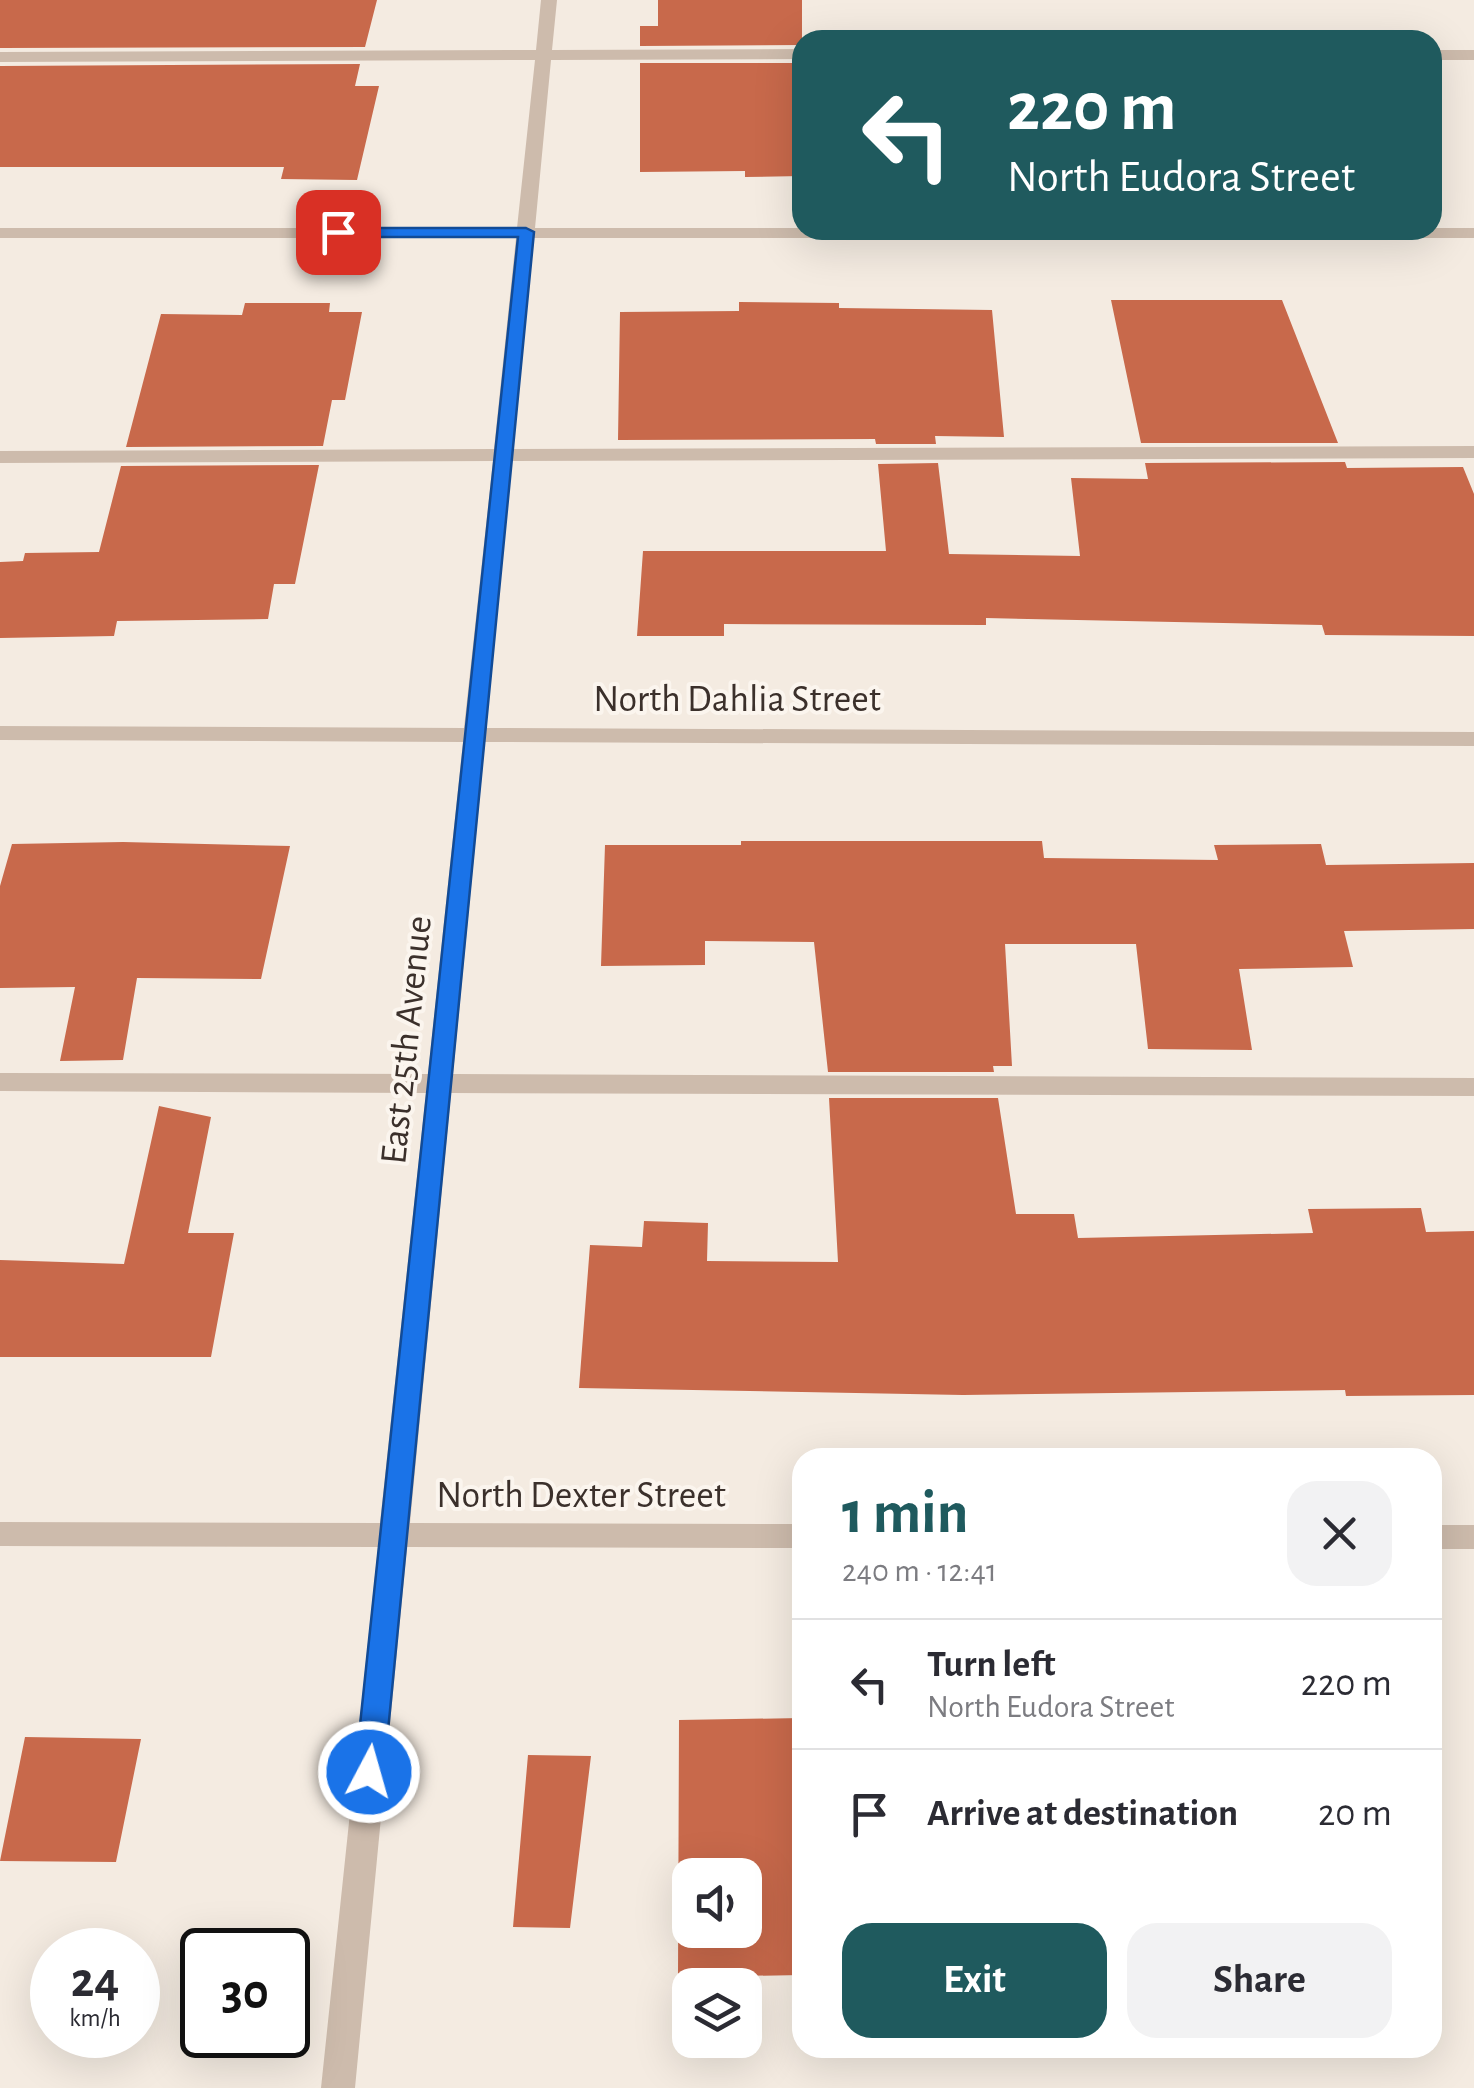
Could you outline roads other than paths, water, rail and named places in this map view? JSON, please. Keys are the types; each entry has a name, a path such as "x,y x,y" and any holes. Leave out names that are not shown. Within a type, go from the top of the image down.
{"street":[{"name":"East 25th Avenue","path":"338,2088 549,0"},
{"path":"0,57 792,54"},
{"path":"1442,55 1474,54"},
{"path":"0,232 792,232"},
{"path":"1442,233 1474,233"},
{"path":"0,457 1474,452"},
{"name":"North Dahlia Street","path":"0,733 1474,738"},
{"path":"0,1082 1474,1086"},
{"name":"North Dexter Street","path":"0,1534 792,1536"},
{"path":"1442,1537 1474,1537"}]}
